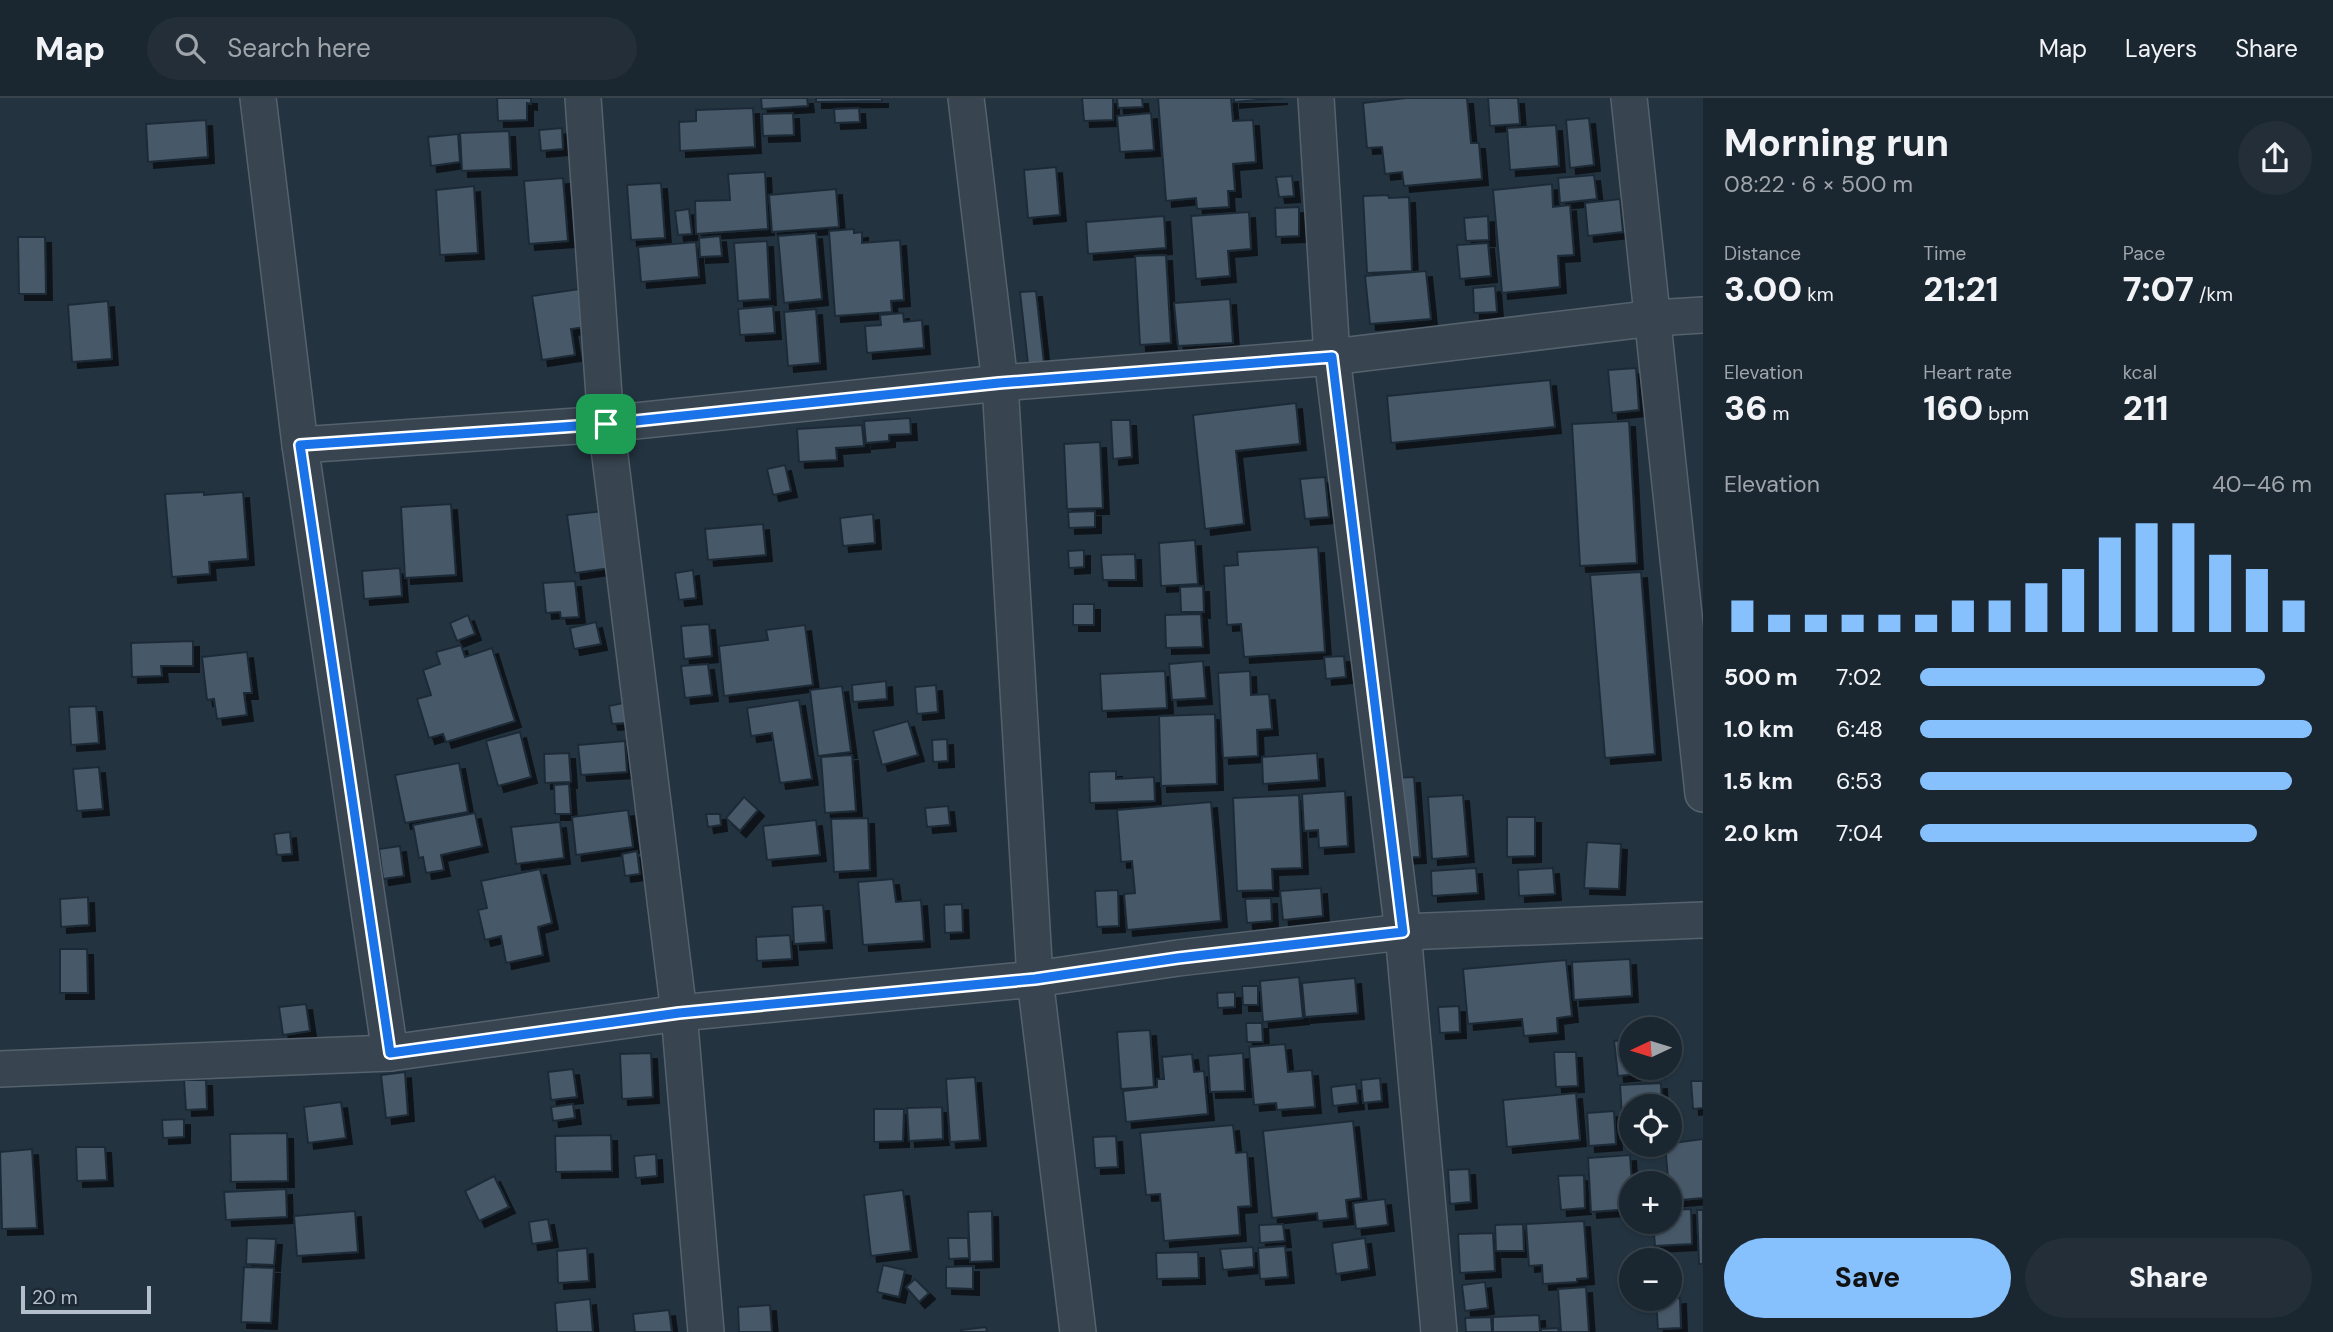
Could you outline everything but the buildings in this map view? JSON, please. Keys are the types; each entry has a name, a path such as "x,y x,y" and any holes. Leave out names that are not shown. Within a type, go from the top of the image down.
{"street":[{"path":"258,98 300,445 390,1053"},
{"path":"583,98 606,424 679,1013 706,1332"},
{"path":"966,98 999,383 1035,979 1078,1332"},
{"path":"1316,98 1332,357 1403,932 1438,1332"},
{"path":"1629,98 1703,794"},
{"path":"300,445 606,424 999,383 1332,357 1654,318 1703,315"},
{"path":"0,1069 390,1053 679,1013 1035,979 1178,958 1403,932 1703,920"}],"route":[{"path":"1332,357 1403,932 1178,958 1035,979 679,1013 390,1053 300,445 606,424 999,383 1332,357"}]}
